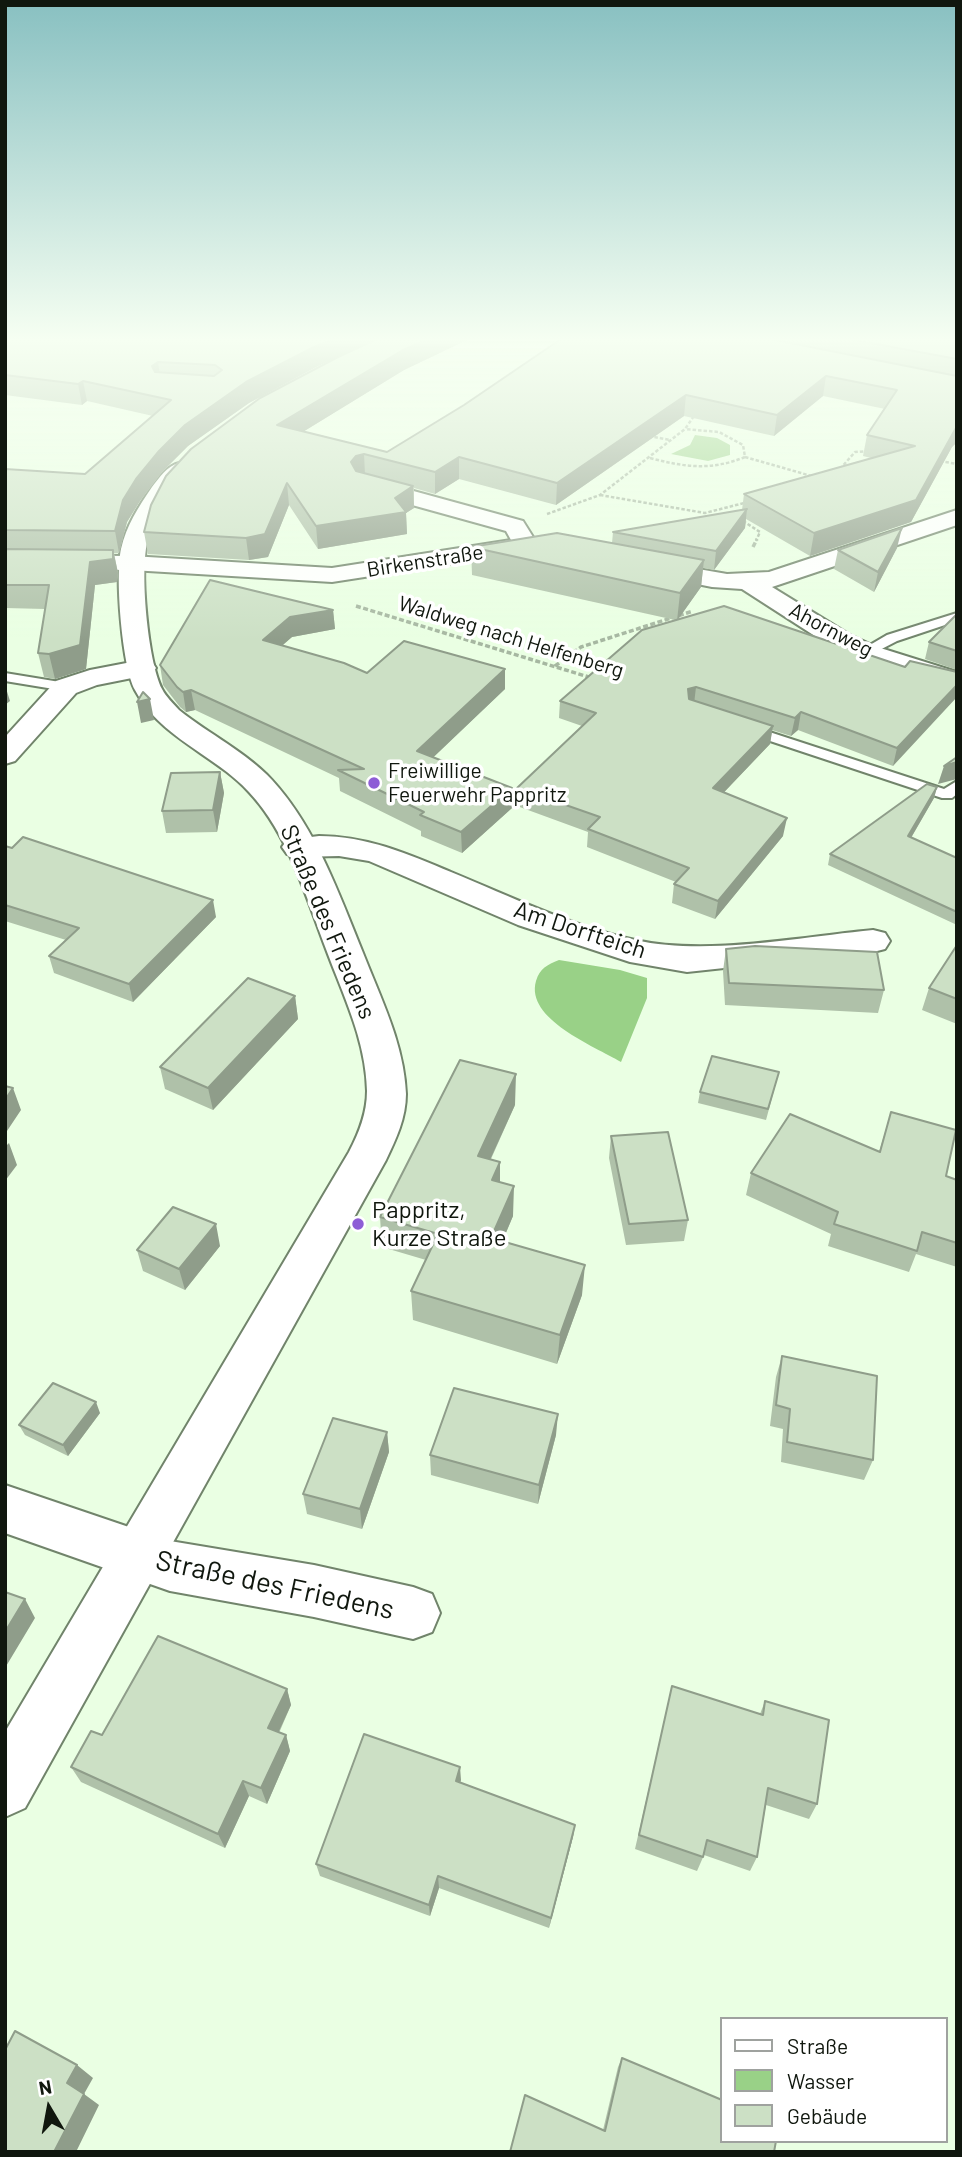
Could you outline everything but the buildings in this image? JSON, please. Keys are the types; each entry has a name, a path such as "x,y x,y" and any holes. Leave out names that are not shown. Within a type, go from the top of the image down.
{"street":[{"name":"Straße des Friedens","path":"5,1788 334,1213 380,1129 386,1106 386,1084 378,1038 326,905 272,799 225,755 188,731 148,690 142,668 131,564 132,547 141,526 170,480 190,458"},
{"path":"366,485 529,540"},
{"path":"624,563 755,587 957,517"},
{"name":"Birkenstraße","path":"5,562 131,564 332,575 529,540"},
{"name":"Ahornweg","path":"755,587 865,652 957,681"},
{"path":"5,755 66,687 90,678 142,668"},
{"name":"Am Dorfteich","path":"298,847 322,843 356,847 380,854 530,917 630,951 687,960 873,941"},
{"path":"5,1509 137,1556"},
{"name":"Straße des Friedens","path":"137,1556 170,1566 314,1591 413,1613"}],"lane":[{"path":"865,652 892,638 957,617"},
{"path":"5,677 66,687"},
{"path":"731,723 947,795 957,786"}],"path":[{"path":"529,540 600,495 670,440"},
{"path":"733,440 743,445 746,457"},
{"path":"838,471 855,452 874,451"},
{"path":"650,458 694,470 724,467 746,457 817,477"},
{"path":"929,459 957,464"},
{"path":"600,495 717,516"},
{"path":"705,513 754,500"},
{"path":"742,521 760,532 740,575 755,587"},
{"name":"Waldweg nach Helfenberg","path":"332,575 351,604 593,678"},
{"path":"555,666 581,647 755,587"}],"water":[{"path":"693,440 720,440 730,445 730,455 708,461 671,454 690,445"},
{"path":"559,960 620,970 647,978 647,998 621,1062 564,1030 541,1007 535,995 536,981 544,968"}],"place":[{"name":"Freiwillige Feuerwehr Pappritz","path":"374,783"},
{"name":"Pappritz, Kurze Straße","path":"358,1224"}]}
